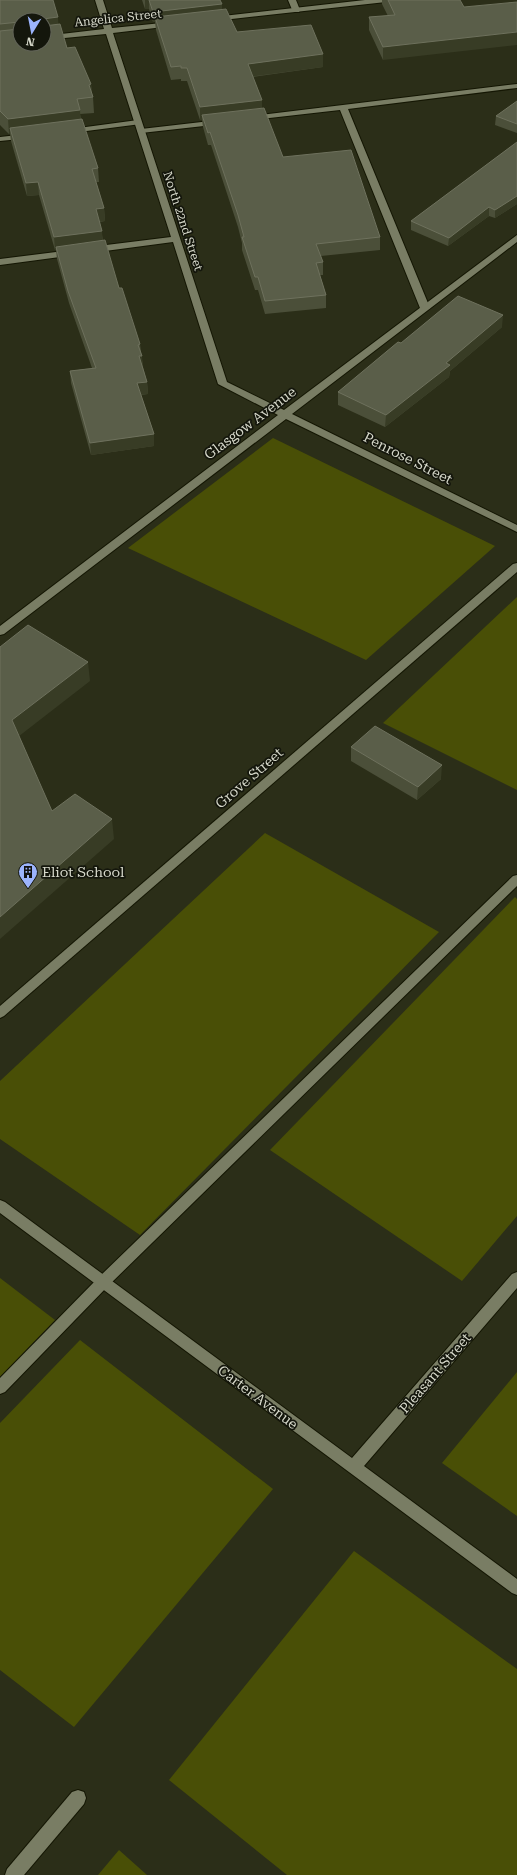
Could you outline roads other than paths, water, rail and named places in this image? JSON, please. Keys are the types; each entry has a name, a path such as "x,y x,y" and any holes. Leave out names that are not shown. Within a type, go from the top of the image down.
{"street":[{"name":"North 22nd Street","path":"99,0 223,384 286,413"},
{"path":"292,0 296,10"},
{"path":"202,20 386,0"},
{"name":"Angelica Street","path":"52,37 178,23"},
{"path":"242,119 517,86"},
{"path":"343,107 425,308"},
{"path":"63,131 226,121"},
{"path":"0,139 39,134"},
{"name":"Glasgow Avenue","path":"0,629 517,238"},
{"path":"0,262 177,239"},
{"name":"Penrose Street","path":"286,413 517,528"},
{"name":"Grove Street","path":"0,1013 517,566"},
{"path":"0,1388 103,1282 517,879"},
{"name":"Carter Avenue","path":"0,1206 517,1588"},
{"name":"Pleasant Street","path":"353,1468 517,1278"},
{"path":"13,1875 78,1798"}],"place":[{"name":"Eliot School","path":"28,889"}]}
